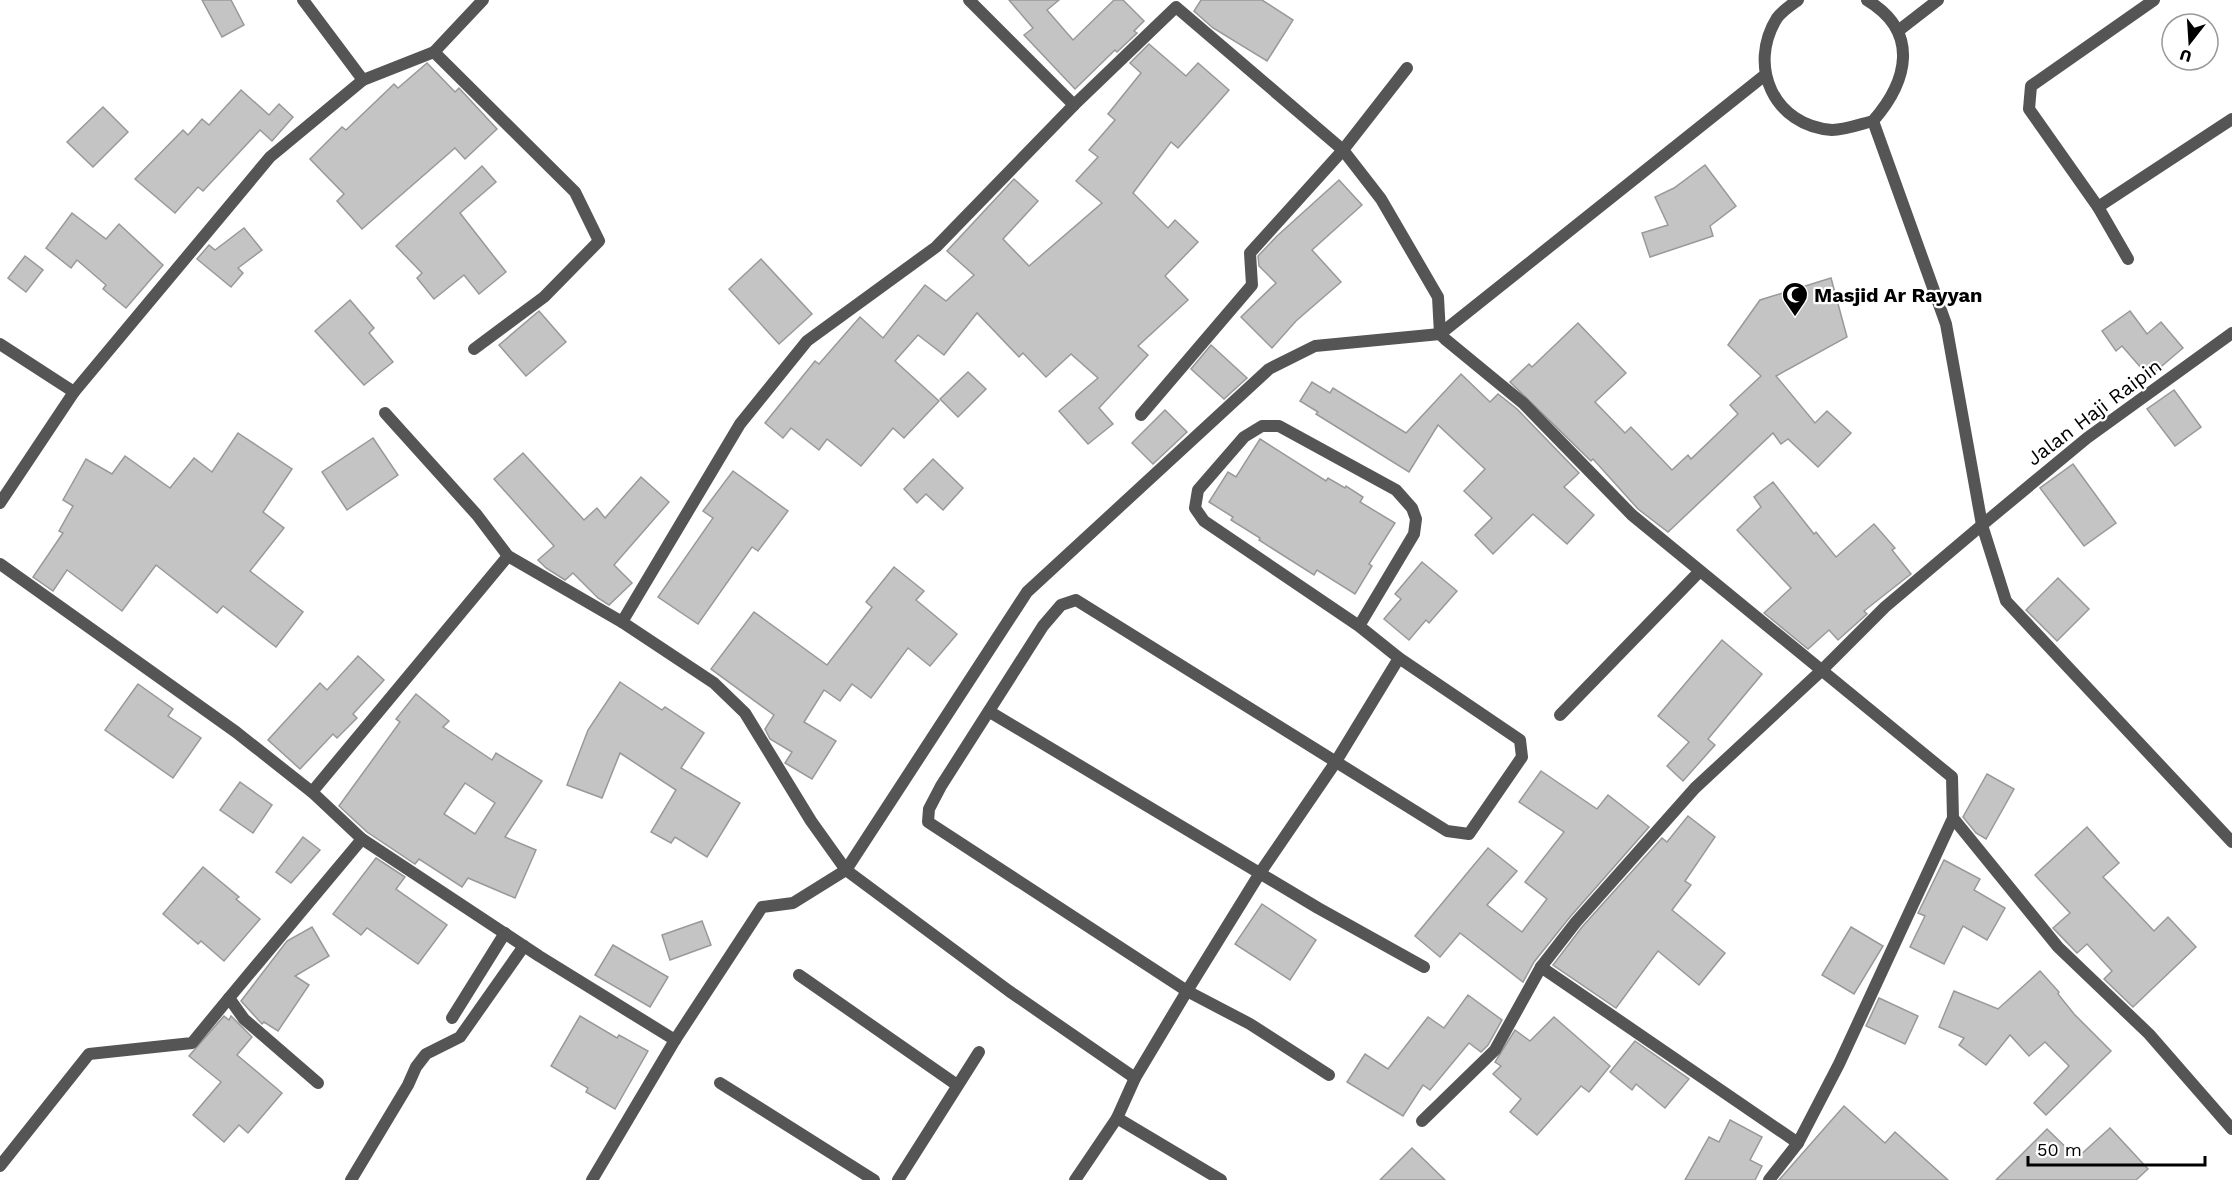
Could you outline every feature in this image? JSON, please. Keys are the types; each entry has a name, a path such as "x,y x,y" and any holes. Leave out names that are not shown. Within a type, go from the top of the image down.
{"street":[{"path":"303,0 363,80"},
{"path":"0,503 74,392 270,157 363,80 435,52 483,0"},
{"path":"969,0 1074,105"},
{"path":"1798,0 1778,16 1764,44 1765,75 1778,104 1803,123 1834,130 1873,121 1900,84 1904,57 1898,30 1881,8 1867,0"},
{"path":"1898,30 1938,0"},
{"path":"2128,259 2098,207 2030,109 2031,86 2154,0"},
{"path":"622,622 741,424 807,341 936,247 1175,2 1343,150 1381,199 1438,297 1440,333 1523,403 1632,515 1952,777 1953,818 1839,1064 1798,1143 1769,1180"},
{"path":"435,52 575,192 600,241 544,297 474,349"},
{"path":"1141,415 1252,285 1250,253 1343,150 1407,68"},
{"path":"592,1180 675,1040 762,907 793,903 846,870 1028,592 1269,369 1316,346 1440,333 1765,75"},
{"path":"2098,207 2232,119"},
{"path":"1873,121 1946,324 1982,525 2006,601 2232,843"},
{"name":"Jalan Haji Raipin","path":"1422,1121 1495,1050 1541,967 1576,922 1695,788 1885,608 1982,525 2087,438 2232,333"},
{"path":"0,344 74,392"},
{"path":"385,413 477,515 508,556 622,622 714,683 745,713 811,821 846,870 1009,991 1135,1078"},
{"path":"1329,1075 1250,1024 1187,991 928,822 929,809 941,786 1043,626 1061,605 1076,600 1447,831 1469,834 1522,757 1520,740 1399,658 1359,626 1204,521 1195,508 1198,490 1244,437 1262,426 1280,426 1396,490 1412,508 1416,519 1414,534 1359,626"},
{"path":"312,792 508,556"},
{"path":"0,564 155,672 312,792 362,839 524,946 675,1040"},
{"path":"1560,715 1700,571"},
{"path":"1075,1180 1117,1118 1135,1078 1260,873 1335,763 1399,658"},
{"path":"990,712 1260,873 1424,967"},
{"path":"1953,818 2058,947 2149,1034 2232,1129"},
{"path":"0,1166 89,1054 192,1043 362,839"},
{"path":"453,1018 505,933"},
{"path":"351,1180 408,1085 416,1067 426,1054 460,1037 524,946"},
{"path":"1541,967 1798,1143"},
{"path":"799,975 957,1085"},
{"path":"230,998 244,1019 318,1083"},
{"path":"898,1180 979,1052"},
{"path":"720,1083 874,1180"},
{"path":"1117,1118 1221,1180"}],"building":[{"path":"202,0 231,0 244,25 222,37"},
{"path":"1009,0 1059,0 1047,10 1073,40 1114,0 1123,0 1144,21 1134,31 1137,33 1117,52 1115,50 1075,89 1024,35 1033,28"},
{"path":"1201,0 1262,0 1293,20 1267,61 1213,28 1194,11"},
{"path":"1149,44 1186,76 1198,63 1229,90 1178,148 1171,142 1133,193 1168,228 1175,220 1198,242 1165,276 1188,300 1138,346 1148,355 1099,408 1113,424 1088,444 1059,411 1098,378 1071,354 1046,377 1023,353 1019,357 977,313 944,355 918,335 895,361 939,401 904,438 893,428 861,466 827,439 819,450 791,428 783,438 765,423 815,361 819,364 860,317 883,338 925,285 946,301 974,275 947,251 1014,179 1038,201 1003,239 1029,266 1102,203 1076,181 1098,157 1089,150 1115,120 1108,114 1141,73 1130,63"},
{"path":"427,63 455,92 459,88 497,129 465,159 455,148 362,229 337,201 344,194 310,159 342,127 346,130 394,84 398,88"},
{"path":"241,90 269,115 279,104 293,117 272,141 260,130 203,191 198,187 175,213 135,179 183,130 188,135 202,119 209,125"},
{"path":"103,107 128,132 93,167 67,142"},
{"path":"1705,165 1736,206 1710,226 1713,236 1650,257 1642,233 1668,225 1655,197 1674,188"},
{"path":"482,166 496,182 460,213 506,272 479,294 464,275 434,299 417,278 422,273 396,246"},
{"path":"1339,180 1362,205 1312,250 1341,282 1296,321 1272,348 1241,317 1276,283 1259,266 1258,256"},
{"path":"72,213 106,239 119,224 163,265 126,308 103,289 106,285 77,260 71,268 46,248"},
{"path":"244,228 262,250 238,268 243,273 231,287 197,259 209,245 215,250"},
{"path":"25,256 43,270 26,292 8,278"},
{"path":"761,259 812,314 779,344 729,289"},
{"path":"1831,278 1847,337 1776,376 1815,423 1827,411 1851,433 1818,467 1788,439 1781,444 1773,433 1668,532 1638,509 1593,459 1591,461 1510,382 1529,364 1532,367 1578,323 1626,373 1595,402 1625,433 1631,427 1672,470 1688,455 1691,459 1738,414 1730,405 1761,376 1728,345 1760,300"},
{"path":"350,300 374,328 369,333 393,362 364,385 315,331"},
{"path":"539,311 566,342 526,376 499,345"},
{"path":"2130,311 2147,334 2161,322 2183,348 2149,377 2122,346 2116,351 2102,331"},
{"path":"1211,345 1247,378 1224,399 1191,369"},
{"path":"968,372 986,389 958,417 940,399"},
{"path":"1461,374 1490,402 1498,394 1517,409 1579,473 1564,487 1594,515 1567,544 1533,514 1493,554 1475,535 1492,518 1464,491 1485,469 1438,425 1409,472 1316,414 1318,412 1300,401 1312,382 1330,393 1333,388 1406,433"},
{"path":"2174,390 2201,427 2175,446 2147,409"},
{"path":"1165,410 1187,432 1153,464 1132,443"},
{"path":"238,433 292,469 263,512 284,528 250,571 303,612 276,647 223,606 217,613 156,565 122,611 67,570 53,591 33,577 63,533 59,531 73,506 63,500 86,459 112,474 125,456 170,488 194,458 212,472"},
{"path":"373,438 398,475 347,510 322,472"},
{"path":"1260,439 1326,481 1328,478 1345,488 1346,486 1363,497 1360,502 1395,523 1369,564 1372,566 1355,594 1317,570 1314,575 1259,540 1260,538 1231,520 1233,517 1209,502 1228,472 1236,477"},
{"path":"523,453 584,520 597,508 605,518 641,477 669,502 614,565 632,583 609,605 598,598 573,573 565,580 538,560 554,546 494,479"},
{"path":"933,459 963,488 943,510 926,494 917,503 904,489"},
{"path":"2073,464 2116,523 2084,546 2040,488"},
{"path":"733,471 788,511 758,551 752,547 698,624 658,597 713,518 703,511"},
{"path":"1773,482 1814,534 1816,532 1836,557 1874,524 1895,548 1892,550 1911,574 1864,611 1867,614 1838,640 1829,630 1808,649 1764,613 1791,588 1737,530 1761,507 1754,497"},
{"path":"1422,562 1457,591 1429,623 1426,620 1409,640 1384,619 1401,599 1395,594"},
{"path":"894,567 924,591 916,600 957,634 930,666 908,648 871,698 852,684 840,701 824,690 804,722 836,741 812,779 785,763 792,752 770,739 765,729 774,715 711,669 754,612 827,665 872,607 866,602"},
{"path":"2058,578 2089,609 2057,641 2026,610"},
{"path":"1722,640 1762,674 1708,739 1715,745 1683,781 1667,766 1689,742 1658,716"},
{"path":"358,656 384,680 353,714 357,718 337,738 333,734 300,769 268,740 320,683 327,690"},
{"path":"620,682 662,710 665,707 704,733 681,768 740,803 707,857 675,837 671,843 651,832 676,790 620,753 602,798 567,785 588,730"},
{"path":"138,684 173,709 168,716 201,738 173,778 105,730"},
{"path":"416,694 449,721 443,727 492,760 496,753 542,781 505,837 536,850 515,898 468,878 462,887 419,859 415,864 367,832 339,806 400,722 396,719","holes":["465,783 495,803 475,834 444,814"]},
{"path":"1541,771 1597,809 1608,795 1649,827 1570,917 1534,962 1523,982 1460,933 1440,957 1415,936 1488,848 1517,871 1487,905 1522,932 1547,899 1525,882 1564,832 1519,802"},
{"path":"1987,774 2014,789 1986,839 1976,833 1963,817"},
{"path":"240,782 272,805 253,833 220,810"},
{"path":"1688,816 1715,837 1685,881 1691,885 1672,910 1725,953 1699,985 1658,951 1616,1008 1553,965 1582,927 1662,838 1667,842"},
{"path":"2087,827 2119,863 2103,877 2154,931 2168,917 2196,947 2133,1007 2104,979 2112,971 2087,944 2077,953 2053,928 2070,913 2035,875"},
{"path":"303,837 320,850 291,883 276,872"},
{"path":"376,858 405,877 396,889 447,925 418,964 367,928 361,935 333,914"},
{"path":"1944,860 1980,879 1974,890 2005,908 1987,940 1963,926 1944,964 1910,947 1925,916 1918,913"},
{"path":"203,867 239,897 236,899 260,919 224,961 201,941 198,944 163,914"},
{"path":"1262,904 1316,940 1290,980 1235,944"},
{"path":"702,921 711,945 670,960 662,935"},
{"path":"312,927 329,956 295,976 309,985 278,1031 264,1022 262,1024 241,1001 287,941"},
{"path":"1851,927 1883,946 1854,994 1822,975"},
{"path":"613,945 668,977 650,1007 595,975"},
{"path":"2040,971 2059,992 2058,994 2074,1014 2111,1051 2046,1115 2034,1103 2069,1066 2045,1042 2029,1056 2010,1035 1986,1065 1959,1045 1964,1038 1939,1027 1954,991 1998,1009"},
{"path":"1468,995 1502,1020 1488,1045 1481,1052 1469,1043 1430,1090 1423,1085 1403,1116 1347,1082 1365,1054 1388,1069 1428,1017 1444,1028"},
{"path":"1879,998 1918,1016 1905,1044 1866,1026"},
{"path":"224,1016 229,1020 231,1016 252,1037 237,1055 282,1093 248,1133 239,1125 224,1142 193,1115 221,1082 189,1056"},
{"path":"580,1016 617,1038 619,1035 648,1051 615,1109 586,1092 588,1088 551,1066"},
{"path":"1554,1017 1610,1066 1589,1092 1581,1086 1537,1135 1510,1112 1521,1099 1493,1074 1501,1066 1495,1062 1515,1030 1530,1041"},
{"path":"1635,1041 1689,1079 1665,1108 1636,1084 1632,1090 1610,1072"},
{"path":"1844,1106 1885,1143 1895,1132 1948,1180 1779,1180"},
{"path":"1730,1120 1762,1137 1750,1160 1762,1166 1755,1180 1685,1180 1709,1137 1719,1142"},
{"path":"2110,1128 2148,1169 2136,1180 1996,1180 2047,1129 2077,1158"},
{"path":"1412,1148 1445,1180 1380,1180"}],"place":[{"name":"Masjid Ar Rayyan","path":"1795,318"}]}
